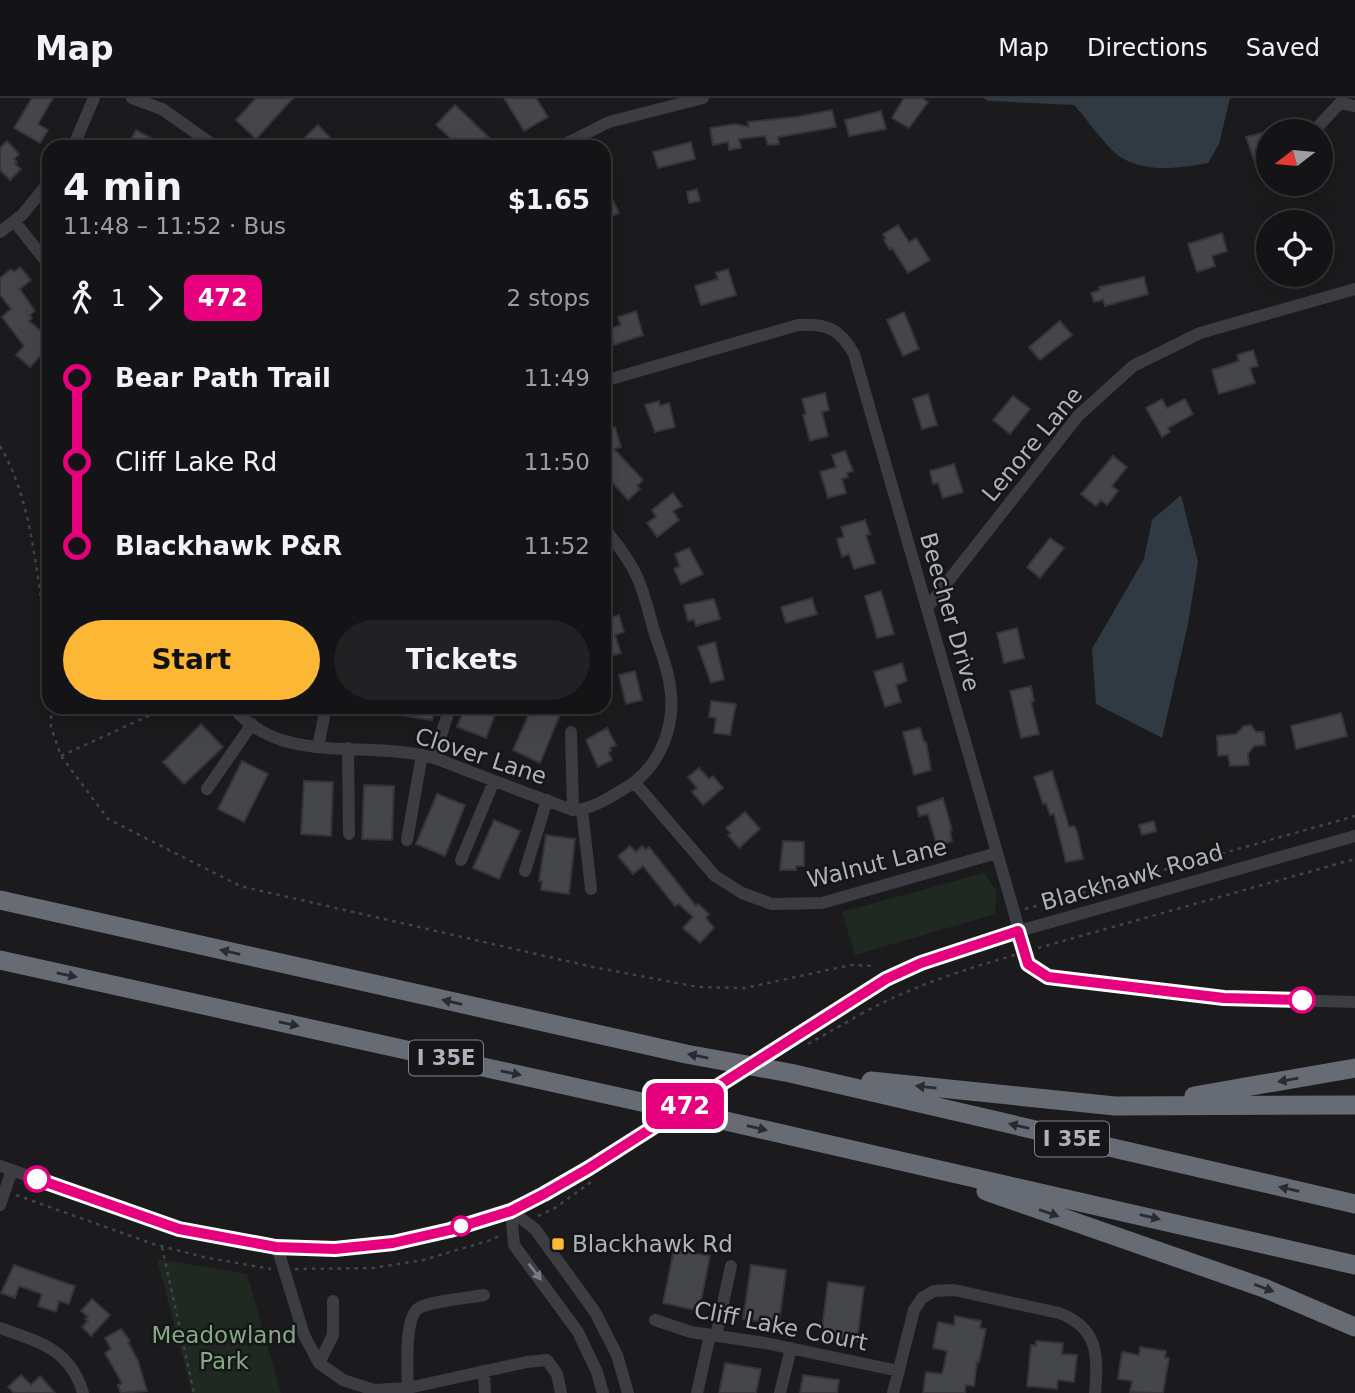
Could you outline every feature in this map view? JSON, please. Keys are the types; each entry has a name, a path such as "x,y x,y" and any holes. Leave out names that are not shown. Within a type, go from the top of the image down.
{"highway":[{"name":"I 35E","path":"0,900 686,1054 790,1073 1355,1204"},
{"name":"I 35E","path":"0,960 892,1158 1355,1265"},
{"path":"1115,1106 1222,1092 1355,1068"},
{"path":"790,1073 1115,1106 1355,1105"},
{"path":"892,1158 1264,1288 1355,1327"}],"street":[{"path":"77,140 94,98"},
{"path":"132,98 162,109 206,140"},
{"path":"573,140 609,122 703,98"},
{"path":"1325,119 1340,103 1355,106"},
{"path":"0,232 14,221 42,190"},
{"path":"14,221 42,256"},
{"name":"Lenore Lane","path":"927,608 1078,416 1133,366 1200,333 1355,289"},
{"name":"Beecher Drive","path":"611,379 799,325 815,324 832,329 846,340 854,354 1025,952"},
{"path":"577,810 635,783 654,763 667,738 672,710 669,681 637,577 611,536"},
{"name":"Clover Lane","path":"238,714 270,736 307,747 391,750 428,757 577,810"},
{"path":"318,747 325,714"},
{"path":"407,840 428,757 447,714"},
{"path":"207,789 252,724"},
{"path":"571,732 577,810 591,889"},
{"path":"348,748 349,834"},
{"path":"461,860 494,781"},
{"name":"Walnut Lane","path":"635,783 715,876 742,893 772,904 822,903 997,853"},
{"path":"525,871 547,800"},
{"name":"Blackhawk Road","path":"6,1168 179,1229 276,1247 335,1249 393,1243 450,1230 511,1211 592,1174 848,1002 886,979 921,963 1018,931 1355,836"},
{"path":"1025,952 1028,964 1048,977 1224,998 1355,1002"},
{"path":"0,1205 5,1191 6,1168"},
{"path":"511,1211 535,1229 596,1312 617,1355 628,1393"},
{"path":"511,1211 514,1245 578,1332 597,1372 603,1393"},
{"path":"276,1247 298,1320 319,1363 343,1380 373,1390 408,1390 484,1371 547,1360 557,1374 561,1393"},
{"path":"697,1393 731,1266"},
{"path":"893,1393 917,1304 934,1291 954,1290 1059,1313 1075,1320 1087,1333 1095,1349 1095,1393"},
{"path":"408,1390 408,1331 413,1315 419,1308 429,1305 484,1295"},
{"path":"319,1363 333,1335 333,1301"},
{"name":"Cliff Lake Court","path":"655,1320 691,1332 792,1348 899,1371"},
{"path":"0,1328 45,1344 64,1358 78,1375 83,1393"},
{"path":"780,1393 792,1348"},
{"path":"484,1371 485,1393"}],"path":[{"path":"0,446 18,485 29,522 42,601"},
{"path":"51,714 51,727 61,756 108,819 240,886 593,967 698,987 745,988 851,965 874,966"},
{"path":"61,756 153,714"},
{"path":"1014,913 1355,816"},
{"path":"861,1014 881,1003 968,968 1355,859"},
{"path":"526,1222 555,1208 592,1174"},
{"path":"5,1191 162,1247 194,1393"},
{"path":"491,1240 513,1228"}],"green space":[{"path":"984,873 997,891 995,914 855,955 842,912"},
{"name":"Meadowland Park","path":"157,1259 247,1274 281,1393 192,1393"}],"shaded area":[{"path":"983,98 1230,98 1219,144 1208,163 1164,168 1142,166 1122,158 1104,142 1074,105 989,101"},
{"path":"1181,495 1198,562 1188,624 1162,738 1096,704 1092,649 1144,559 1152,520"}],"building":[{"path":"32,98 53,98 38,124 48,130 40,143 14,128"},
{"path":"256,98 293,98 256,139 236,120"},
{"path":"504,98 536,98 548,117 524,131"},
{"path":"904,98 922,98 928,102 909,128 892,118"},
{"path":"455,105 492,140 452,140 436,125"},
{"path":"832,110 836,127 778,137 779,144 768,145 765,136 739,139 741,148 729,150 728,142 713,145 710,128 735,124 749,127 748,122"},
{"path":"881,111 886,129 849,136 845,120"},
{"path":"318,125 332,140 302,140"},
{"path":"136,130 155,140 131,140"},
{"path":"1256,134 1256,165 1246,137"},
{"path":"7,141 19,154 14,159 21,169 10,180 0,170 0,148"},
{"path":"691,142 695,159 658,168 653,152"},
{"path":"697,189 700,201 689,203 687,192"},
{"path":"611,196 619,213 611,217"},
{"path":"898,225 909,242 916,238 930,260 908,273 884,240 886,239 883,234"},
{"path":"1222,233 1227,251 1212,256 1215,266 1197,272 1188,244"},
{"path":"20,267 31,280 20,289 35,311 30,315 32,318 29,321 42,332 42,356 30,367 16,355 24,346 2,317 11,309 0,295 0,278 11,269 14,272"},
{"path":"728,269 736,295 701,305 695,286 718,279 716,273"},
{"path":"1144,277 1148,294 1105,306 1103,300 1094,302 1091,293 1100,290 1099,287"},
{"path":"636,311 643,335 614,345 611,328 621,325 618,317"},
{"path":"904,312 919,349 903,356 887,320"},
{"path":"1060,321 1072,335 1040,360 1029,347"},
{"path":"1253,350 1258,366 1250,368 1255,383 1219,394 1212,370 1239,361 1237,355"},
{"path":"825,393 829,410 822,412 828,436 810,441 802,399"},
{"path":"928,394 937,425 922,429 913,399"},
{"path":"1013,396 1030,409 1010,434 993,420"},
{"path":"1162,399 1167,408 1185,399 1193,414 1168,428 1170,432 1162,437 1146,408"},
{"path":"659,401 660,406 669,403 675,427 655,432 645,405"},
{"path":"615,427 621,447 614,449 643,480 637,486 640,489 628,500 611,481 611,428"},
{"path":"845,451 853,471 842,479 846,493 828,498 820,472 836,467 832,455"},
{"path":"1113,456 1127,467 1112,486 1118,491 1107,505 1101,500 1096,506 1081,494"},
{"path":"954,464 963,492 943,498 938,483 933,484 930,471"},
{"path":"673,493 682,506 673,511 679,520 657,537 647,523 656,517 652,510"},
{"path":"865,520 870,534 866,535 875,563 854,569 849,554 842,557 837,539 844,537 841,527"},
{"path":"1050,538 1064,548 1040,578 1027,567"},
{"path":"689,548 703,574 681,584 674,569 680,566 675,554"},
{"path":"881,591 894,634 877,638 865,596"},
{"path":"812,598 817,614 786,623 781,607"},
{"path":"714,599 720,619 696,626 694,619 688,621 684,605"},
{"path":"619,615 624,632 615,635 621,653 611,656 611,618"},
{"path":"1017,628 1024,658 1004,663 997,633"},
{"path":"715,642 724,679 711,683 698,647"},
{"path":"902,663 907,681 896,685 901,702 885,707 874,672"},
{"path":"635,671 642,700 626,704 619,675"},
{"path":"1031,686 1034,701 1031,702 1039,734 1021,738 1010,691"},
{"path":"711,701 736,704 730,735 714,733 716,718 709,717"},
{"path":"1341,713 1347,736 1296,749 1291,726"},
{"path":"393,714 433,714 432,720"},
{"path":"462,714 495,714 486,738 457,727"},
{"path":"529,714 560,714 540,763 513,750"},
{"path":"201,724 223,747 184,784 163,762"},
{"path":"1251,725 1256,732 1264,732 1265,745 1254,746 1248,754 1249,765 1230,766 1228,755 1218,756 1217,736 1236,734 1244,726"},
{"path":"607,728 616,745 608,752 612,760 598,767 586,740"},
{"path":"920,728 926,742 931,770 914,775 903,732"},
{"path":"242,761 268,774 244,822 218,809"},
{"path":"699,768 709,779 713,776 723,788 703,805 692,792 697,788 688,777"},
{"path":"1052,771 1069,827 1074,826 1077,831 1083,859 1066,862 1054,814 1050,815 1046,803 1043,804 1034,777"},
{"path":"304,781 333,782 331,836 301,834"},
{"path":"364,785 394,786 392,840 362,839"},
{"path":"437,794 465,805 445,856 416,844"},
{"path":"943,798 952,830 952,841 937,846 928,814 919,816 917,807"},
{"path":"745,812 760,829 739,848 728,835 731,833 726,828"},
{"path":"494,820 520,831 499,879 473,868"},
{"path":"1154,821 1156,831 1142,835 1139,825"},
{"path":"546,835 575,839 569,894 541,890 542,881 539,881"},
{"path":"783,841 804,842 804,866 796,866 796,870 780,870"},
{"path":"630,846 636,852 642,846 646,850 649,847 696,906 698,904 709,914 706,918 714,928 700,943 683,928 693,917 679,904 675,906 643,866 633,874 618,856"},
{"path":"674,1249 710,1256 699,1311 663,1303"},
{"path":"14,1265 75,1286 69,1304 59,1301 56,1312 38,1306 42,1294 19,1286 15,1298 1,1293"},
{"path":"751,1265 786,1270 779,1324 743,1319"},
{"path":"828,1282 864,1287 857,1341 821,1336"},
{"path":"92,1299 110,1315 91,1336 82,1327 88,1317 81,1311"},
{"path":"955,1316 981,1321 980,1328 986,1329 974,1386 966,1385 965,1393 923,1393 926,1372 941,1374 943,1371 947,1351 933,1348 938,1322 954,1325"},
{"path":"121,1329 130,1341 128,1342 138,1361 147,1391 121,1393 118,1385 122,1383 105,1353 111,1349 105,1338"},
{"path":"1036,1341 1063,1343 1062,1354 1077,1355 1074,1382 1058,1380 1057,1389 1027,1386 1031,1345 1036,1346"},
{"path":"1140,1347 1166,1351 1165,1358 1169,1358 1163,1393 1130,1392 1132,1381 1118,1379 1122,1352 1139,1355"},
{"path":"725,1363 761,1369 756,1393 719,1393"},
{"path":"21,1375 31,1385 40,1376 55,1393 14,1393 8,1387"},
{"path":"803,1375 839,1380 837,1393 800,1393"}],"bus line":[{"name":"472","path":"37,1179 179,1229 276,1247 335,1249 393,1243 450,1230 511,1211 589,1168 886,979 921,963 1018,931 1028,964 1048,977 1224,998 1302,1000"}],"place":[{"name":"Blackhawk Rd","path":"558,1244"}]}
